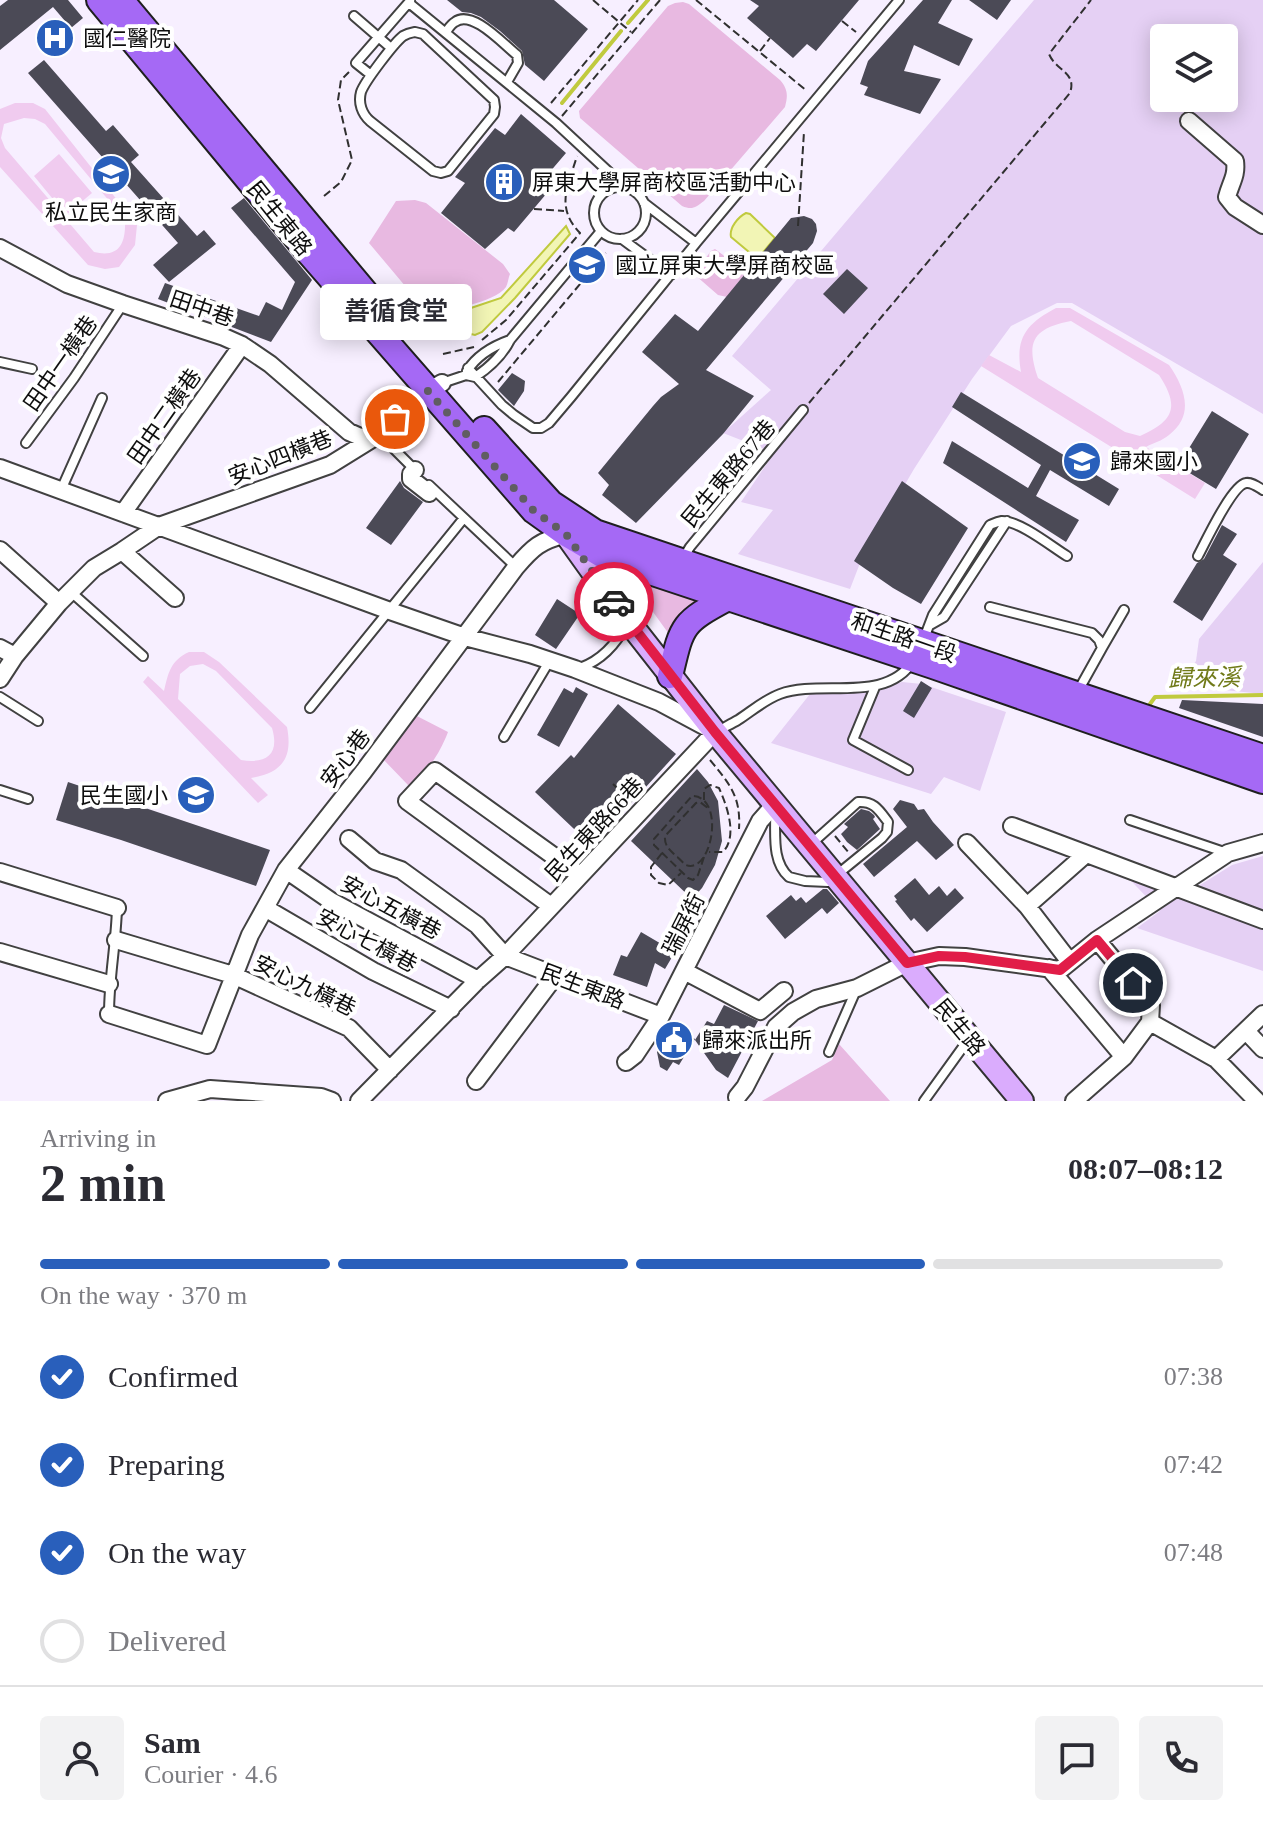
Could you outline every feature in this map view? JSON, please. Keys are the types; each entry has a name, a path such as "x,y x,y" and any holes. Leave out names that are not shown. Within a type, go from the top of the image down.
{"main road":[{"name":"民生東路","path":"99,0 308,252 435,387 551,503"},
{"name":"民生東路","path":"121,0 534,511 566,534"},
{"name":"和生路一段","path":"551,503 595,532 1263,757"},
{"name":"和生路一段","path":"566,534 605,557 728,598 922,643 1263,781"},
{"path":"670,676 680,635 686,625 699,613 728,598"}],"street":[{"path":"1189,121 1235,161 1237,172 1227,197 1235,207 1263,225"},
{"name":"田中巷","path":"0,248 67,284 242,345 270,364 349,432 372,439"},
{"name":"田中二橫巷","path":"123,513 242,345"},
{"name":"安心四橫巷","path":"0,679 7,652 94,568 159,526 330,465 372,439 435,387"},
{"path":"0,468 390,611 575,669 659,702 715,732"},
{"path":"415,470 411,479 429,493"},
{"name":"民生東路","path":"551,503 566,534 628,621 715,732"},
{"name":"安心巷","path":"109,1014 207,1045 250,935 286,870 516,567 533,547 566,534"},
{"path":"0,550 65,597"},
{"path":"122,551 175,598"},
{"name":"民生路","path":"715,732 1022,1101"},
{"name":"民生東路66巷","path":"505,956 715,732"},
{"path":"551,906 407,801 435,771 580,875"},
{"name":"瑞屏街","path":"626,1062 635,1055 661,1016 760,821 775,804"},
{"path":"1012,826 1263,920"},
{"path":"349,839 375,861 401,870 477,925 505,956 359,1101"},
{"path":"967,843 1027,906 1070,962"},
{"path":"737,1097 776,1027 793,1012 816,999 857,988 907,963 939,956 1060,970 1097,940 1228,853 1263,843"},
{"path":"1027,906 1086,854"},
{"name":"安心五橫巷","path":"286,870 331,901 478,980"},
{"path":"0,872 117,908"},
{"name":"安心七橫巷","path":"265,908 373,971 451,1009"},
{"name":"安心九橫巷","path":"116,940 233,975 349,1028 390,1070"},
{"path":"1074,1101 1124,1057 1150,1022 1151,1005 1097,940"},
{"path":"0,952 109,984"},
{"name":"民生東路","path":"505,956 661,1016"},
{"path":"1049,968 1124,1057"},
{"path":"684,971 760,1011 784,991"},
{"path":"476,1081 556,975"},
{"path":"1216,1059 1263,1014"},
{"path":"1150,1022 1216,1059 1257,1101"},
{"path":"1246,1031 1263,1049"},
{"path":"167,1101 210,1089 321,1097 332,1101"}],"lane":[{"path":"470,373 514,415 533,428 549,423 899,0"},
{"path":"371,75 356,63 410,1 556,123 625,187 637,193 644,203 696,243"},
{"path":"354,16 391,48"},
{"path":"446,32 456,20 465,18 475,21 517,55 518,63 507,82"},
{"path":"407,34 423,34 494,100 494,114 448,171 433,171 363,114 361,92 371,75 391,48 407,34"},
{"path":"625,187 609,189 597,200 594,217 601,231 622,239 637,233 645,219 644,203"},
{"path":"435,387 487,369 601,231"},
{"path":"622,239 671,275"},
{"name":"田中一橫巷","path":"26,443 123,304"},
{"path":"470,373 473,362 494,345 510,340"},
{"name":"田中一橫巷","path":"0,362 32,369"},
{"path":"61,491 102,398"},
{"name":"民生東路67巷","path":"682,561 690,547 803,410"},
{"path":"372,439 391,446 516,567"},
{"path":"1198,556 1238,487 1250,483 1263,490"},
{"path":"310,708 464,518"},
{"path":"715,732 781,693 815,687 875,687 907,670 943,599 990,525 1007,521 1018,525 1067,556"},
{"path":"65,597 143,656"},
{"path":"990,607 1092,633 1102,648"},
{"path":"1076,695 1124,610"},
{"path":"575,669 589,665 602,655 619,638 628,621"},
{"path":"504,737 550,660"},
{"path":"875,687 853,740 908,770"},
{"path":"0,697 38,721"},
{"path":"0,790 28,799"},
{"path":"775,804 779,865 784,873 796,880 828,882 887,832 888,822 876,806 868,801 858,802 810,846"},
{"path":"1130,820 1228,853"},
{"path":"109,1014 117,908"},
{"path":"829,1052 857,988"},
{"path":"924,1101 969,1038"}],"path":[{"path":"593,0 631,32"},
{"path":"543,112 638,0"},
{"path":"556,123 660,0"},
{"path":"696,0 808,91"},
{"path":"803,410 1070,93 1071,78 1049,54 1091,0"},
{"path":"842,21 856,32"},
{"path":"759,52 770,38"},
{"path":"324,196 341,182 352,160 338,100 341,80 356,63"},
{"path":"798,226 805,131"},
{"path":"443,354 473,347 506,320 580,233 565,211 577,155"},
{"path":"534,209 565,211"},
{"path":"489,392 606,253"},
{"path":"707,756 729,783 740,813 739,828"},
{"path":"613,784 641,811"},
{"path":"704,800 704,789 710,785 719,788 730,832 730,842 723,852 708,852"},
{"path":"704,857 693,880 654,845 656,834 692,796 698,796 709,809 713,824 708,852 692,865 686,865 667,848 665,836 692,806 700,802 709,809"},
{"path":"829,829 855,859"},
{"path":"662,853 651,867 651,875 659,883 668,885 681,872"}],"shaded area":[{"path":"1034,0 1263,0 1263,414 1072,303 1057,303 1011,326 972,379 862,558 850,589 738,554 773,510 741,502 774,453 723,433 771,390 732,356"},
{"path":"683,2 780,80 787,96 785,107 704,201 691,208 682,206 580,118 579,111 668,6"},
{"path":"15,103 33,103 45,109 137,225 135,245 119,267 105,269 88,265 0,167 0,109","holes":["24,118 45,124 125,220 124,236 115,251 94,252 5,148 1,138 4,124"]},
{"path":"59,154 92,193 66,215 34,176"},
{"path":"396,201 426,203 503,264 510,274 506,287 500,293 481,302 427,312 369,243"},
{"path":"746,213 775,238 759,257 731,237 735,223"},
{"path":"566,226 570,234 515,298 482,332 475,335 467,333 453,317 501,298"},
{"path":"715,249 745,274 727,297 718,295 695,275"},
{"path":"1056,308 1070,308 1169,365 1183,392 1185,410 1177,427 1169,435 1146,447 1205,483 1195,499 981,366 989,355 1021,372 1020,350 1025,333 1037,320","holes":["1071,321 1159,375 1170,396 1170,412 1160,425 1140,436 1125,432 1038,378 1033,346 1041,332"]},
{"path":"1263,562 1263,694 1176,685 1196,661 1199,639"},
{"path":"627,576 698,600 684,615 674,641"},
{"path":"189,652 204,652 219,662 287,727 288,747 283,762 271,772 251,778 268,795 258,803 143,682 148,676 164,691 171,668","holes":["203,664 216,671 272,728 274,745 264,759 241,760 178,699 180,674 190,666"]},
{"path":"902,682 922,684 1006,712 980,791 944,777 931,794 771,743 810,694 835,689 872,690"},
{"path":"413,714 448,732 430,765 407,793 408,785 381,757"},
{"path":"1263,856 1263,971 1137,928 1160,911 1112,861 1189,892 1232,865"},
{"path":"839,1044 890,1101 762,1101 832,1060"}],"building":[{"name":"國仁醫院","path":"8,0 68,0 83,18 71,28 53,7 0,50 0,6"},
{"path":"447,0 554,0 588,29 544,81 525,65 522,51 500,31 481,17 462,12"},
{"path":"750,0 859,0 816,51 807,44 793,58 747,18 759,6"},
{"path":"923,0 952,0 938,23 973,39 959,66 914,45 904,71 941,79 920,114 864,95 868,87 860,84 868,61"},
{"path":"969,0 1011,0 997,20"},
{"path":"44,60 106,131 113,125 139,155 131,162 197,236 204,230 216,244 169,282 153,265 178,243 28,73"},
{"name":"屏東大學屏商校區活動中心","path":"521,114 566,153 543,180 552,187 547,193 514,232 508,228 485,249 441,213 465,183 455,177 495,128 505,135"},
{"path":"244,198 312,280 271,342 158,299 165,283 259,316 266,302 282,310 295,282 231,208"},
{"path":"804,216 816,224 813,243 706,370 754,396 723,434 636,523 602,495 609,485 598,473 661,397 679,384 642,352 675,314 698,331 791,218"},
{"path":"847,269 868,288 844,314 823,294"},
{"path":"512,373 525,381 524,391 514,406 498,390"},
{"path":"961,392 1119,489 1109,506 1050,470 1036,496 1079,520 1066,542 943,463 952,441 1028,488 1041,465 952,407"},
{"path":"1212,411 1249,434 1216,489 1178,466"},
{"path":"400,481 404,488 423,502 391,545 366,528"},
{"path":"902,481 968,528 921,604 854,561"},
{"path":"1222,525 1237,534 1223,555 1237,564 1202,621 1173,602 1197,563 1204,559"},
{"path":"557,599 580,614 556,649 535,635"},
{"path":"921,681 932,688 914,718 903,711"},
{"path":"576,687 588,694 559,747 537,735 564,688 573,693"},
{"path":"1182,700 1263,704 1263,737 1179,708"},
{"path":"618,704 676,754 592,846 535,792 571,755 574,758"},
{"path":"697,769 718,801 722,841 715,865 692,899 631,841"},
{"path":"68,782 270,850 256,886 56,820"},
{"path":"900,800 914,804 918,810 924,809 954,845 936,860 917,841 874,877 863,864 907,827 893,809"},
{"path":"861,809 874,815 873,819 880,829 857,850 841,834 848,827 844,824"},
{"path":"915,878 929,895 939,886 947,896 955,888 964,898 927,932 914,918 911,921 895,901 894,896"},
{"path":"827,889 839,903 827,914 822,908 785,939 766,916 791,895 796,901 801,897 806,903"},
{"path":"641,932 675,952 665,969 655,963 647,987 613,975 621,955 627,957"},
{"path":"724,1005 758,1021 728,1078 716,1070 695,1040 707,1021 714,1024"},
{"path":"673,1026 695,1039 679,1065 673,1062 667,1071 660,1067 657,1052"}],"waterway":[{"path":"628,23 648,0"},
{"path":"562,103 621,31"},
{"name":"歸來溪","path":"1150,704 1155,697 1263,695"}],"way so far":[{"path":"395,419 428,391 534,511 566,534 614,602"}],"place":[{"name":"國仁醫院","path":"55,38"},
{"name":"私立民生家商","path":"111,174"},
{"name":"屏東大學屏商校區活動中心","path":"504,182"},
{"name":"國立屏東大學屏商校區","path":"587,265"},
{"name":"善循食堂","path":"395,419"},
{"name":"歸來國小","path":"1082,461"},
{"name":"民生國小","path":"196,795"},
{"name":"歸來派出所","path":"674,1040"}],"route":[{"path":"614,602 715,732 907,963 939,956 965,957 1060,970 1097,940 1133,983"}]}
